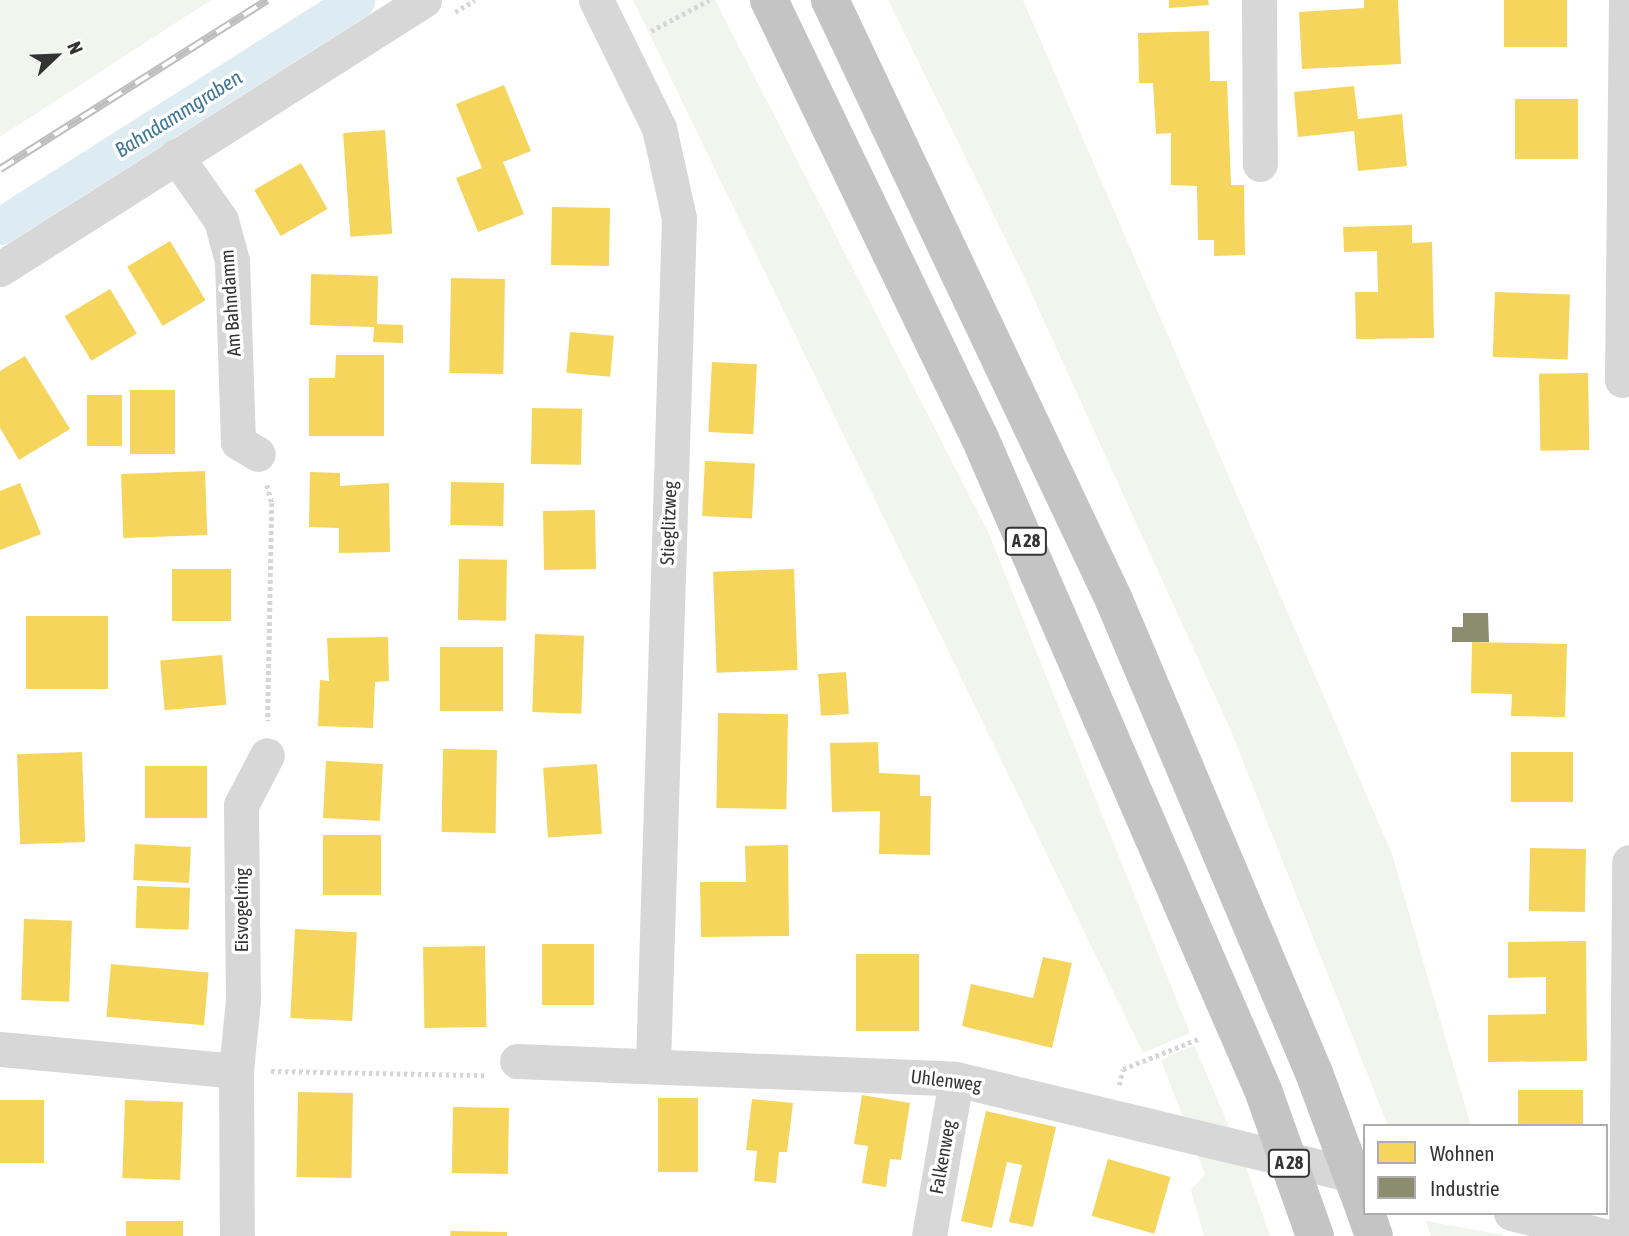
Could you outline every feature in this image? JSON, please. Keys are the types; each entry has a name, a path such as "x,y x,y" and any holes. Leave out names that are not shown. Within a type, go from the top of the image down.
{"highway":[{"name":"A 28","path":"769,0 979,436 1263,1090 1315,1236"},
{"name":"A 28","path":"831,0 1114,600 1314,1073 1363,1207"},
{"name":"A 28","path":"1366,1215 1374,1236"}],"street":[{"path":"0,269 424,0"},
{"name":"Stieglitzweg","path":"596,0 659,128 678,218 653,1062"},
{"path":"1259,0 1259,163"},
{"path":"1622,380 1626,0"},
{"name":"Am Bahndamm","path":"176,156 221,220 232,261 238,442 258,454"},
{"name":"Eisvogelring","path":"237,1236 236,1071 243,1000 241,805 267,755"},
{"path":"1626,1236 1629,862"},
{"path":"0,1049 236,1071"},
{"name":"Uhlenweg","path":"517,1061 653,1062 956,1079 1363,1178"},
{"name":"Falkenweg","path":"929,1236 956,1079"},
{"path":"1519,1215 1604,1236"}],"path":[{"path":"643,36 709,0"},
{"path":"258,454 272,503 267,755"},
{"path":"1123,1069 1198,1039"},
{"path":"236,1071 492,1075 517,1061"}],"shaded area":[{"path":"0,0 211,0 0,137"},
{"path":"633,0 715,0 989,534 1190,1033 1143,1053"},
{"path":"888,0 1023,0 1392,854 1470,1124 1387,1124 1231,731 1019,266"},
{"path":"1194,1045 1244,1161 1270,1236 1204,1236 1191,1190 1205,1174 1161,1060"},
{"path":"1426,1221 1503,1235 1504,1236 1431,1236"}],"building: Wohnen":[{"path":"1169,0 1208,0 1209,5 1169,8"},
{"path":"1364,0 1398,0 1401,64 1302,69 1299,12 1364,8"},
{"path":"1504,0 1567,0 1567,47 1504,47"},
{"path":"1209,31 1210,81 1227,81 1231,185 1244,185 1245,255 1214,256 1214,240 1198,240 1197,186 1171,185 1171,133 1156,134 1153,83 1139,83 1138,33"},
{"path":"504,85 531,151 503,162 524,214 478,232 456,178 482,168 456,104"},
{"path":"1354,86 1358,119 1402,114 1407,166 1358,171 1354,131 1298,137 1294,92"},
{"path":"1515,99 1578,99 1578,159 1515,159"},
{"path":"385,130 392,234 350,237 343,133"},
{"path":"301,163 328,209 281,236 254,190"},
{"path":"552,207 610,208 609,266 551,265"},
{"path":"1412,225 1412,243 1432,242 1434,338 1356,339 1355,292 1378,292 1377,251 1344,252 1343,227"},
{"path":"170,241 206,300 163,326 127,267"},
{"path":"311,274 378,276 377,324 403,325 403,343 373,342 374,327 310,325"},
{"path":"451,278 505,279 503,374 449,373"},
{"path":"110,289 137,334 91,361 65,316"},
{"path":"1495,292 1570,295 1568,360 1493,357"},
{"path":"570,332 614,336 610,377 566,373"},
{"path":"336,355 384,355 384,436 309,436 309,378 335,378"},
{"path":"25,356 70,429 19,460 0,428 0,371"},
{"path":"712,362 757,364 753,434 708,432"},
{"path":"1588,373 1589,450 1540,451 1539,374"},
{"path":"130,390 175,390 175,454 130,454"},
{"path":"87,395 122,395 122,446 87,446"},
{"path":"532,408 582,409 581,465 531,464"},
{"path":"705,461 755,464 752,519 702,516"},
{"path":"205,471 207,535 123,538 121,474"},
{"path":"310,472 340,473 340,486 389,483 390,552 339,553 339,528 309,527"},
{"path":"451,482 504,483 503,526 450,525"},
{"path":"20,483 41,534 0,550 0,491"},
{"path":"595,510 596,569 544,570 543,511"},
{"path":"459,559 507,560 506,621 458,620"},
{"path":"172,569 231,569 231,621 172,621"},
{"path":"794,569 798,670 717,673 713,572"},
{"path":"26,616 108,616 108,689 26,689"},
{"path":"535,634 584,636 581,714 532,712"},
{"path":"388,637 389,681 375,682 373,728 318,726 320,680 329,681 327,638"},
{"path":"1472,642 1567,644 1565,717 1511,716 1512,694 1471,693"},
{"path":"440,647 503,647 503,711 440,711"},
{"path":"222,655 226,705 165,710 160,660"},
{"path":"846,672 849,714 821,716 818,674"},
{"path":"718,713 788,714 786,809 716,808"},
{"path":"878,742 879,773 920,775 920,796 931,796 930,855 879,854 880,811 832,812 830,743"},
{"path":"443,749 497,750 496,833 442,832"},
{"path":"82,752 85,842 20,844 17,754"},
{"path":"1511,752 1573,752 1573,802 1511,802"},
{"path":"326,761 383,764 380,821 323,818"},
{"path":"597,764 602,834 548,838 543,768"},
{"path":"145,766 207,766 207,818 145,818"},
{"path":"323,835 381,835 381,895 323,895"},
{"path":"135,844 191,847 189,883 133,880"},
{"path":"788,845 789,936 701,937 700,882 746,882 745,846"},
{"path":"1530,848 1586,849 1585,912 1529,911"},
{"path":"137,886 190,888 189,930 136,928"},
{"path":"24,919 72,921 69,1002 21,1000"},
{"path":"295,929 357,932 352,1021 290,1018"},
{"path":"1586,941 1587,1061 1488,1062 1488,1015 1546,1014 1546,977 1508,978 1508,942"},
{"path":"542,944 594,944 594,1005 542,1005"},
{"path":"485,946 486,1027 424,1028 423,947"},
{"path":"856,954 919,954 919,1031 856,1031"},
{"path":"1043,957 1072,963 1052,1048 962,1026 971,984 1033,998"},
{"path":"111,964 209,973 204,1025 106,1017"},
{"path":"1518,1090 1583,1090 1583,1124 1518,1124"},
{"path":"298,1092 353,1093 352,1178 297,1177"},
{"path":"862,1095 910,1103 901,1160 890,1159 886,1187 862,1183 868,1146 854,1144"},
{"path":"658,1098 698,1098 698,1172 658,1172"},
{"path":"752,1099 793,1103 787,1152 779,1152 776,1183 754,1181 757,1151 746,1150"},
{"path":"0,1100 44,1100 44,1163 0,1163"},
{"path":"125,1100 183,1102 180,1180 122,1178"},
{"path":"453,1107 509,1108 508,1174 452,1173"},
{"path":"986,1111 1056,1127 1033,1227 1009,1222 1022,1165 1007,1162 992,1228 961,1221"},
{"path":"1108,1159 1170,1177 1154,1234 1092,1216"},
{"path":"126,1221 183,1221 183,1236 126,1236"},
{"path":"451,1231 507,1232 507,1236 450,1236"}],"building: Industrie":[{"path":"1463,613 1488,613 1489,642 1452,642 1452,627 1463,627"}],"waterway":[{"name":"Bahndammgraben","path":"0,226 356,0"}],"railway":[{"path":"0,169 267,0"}]}
